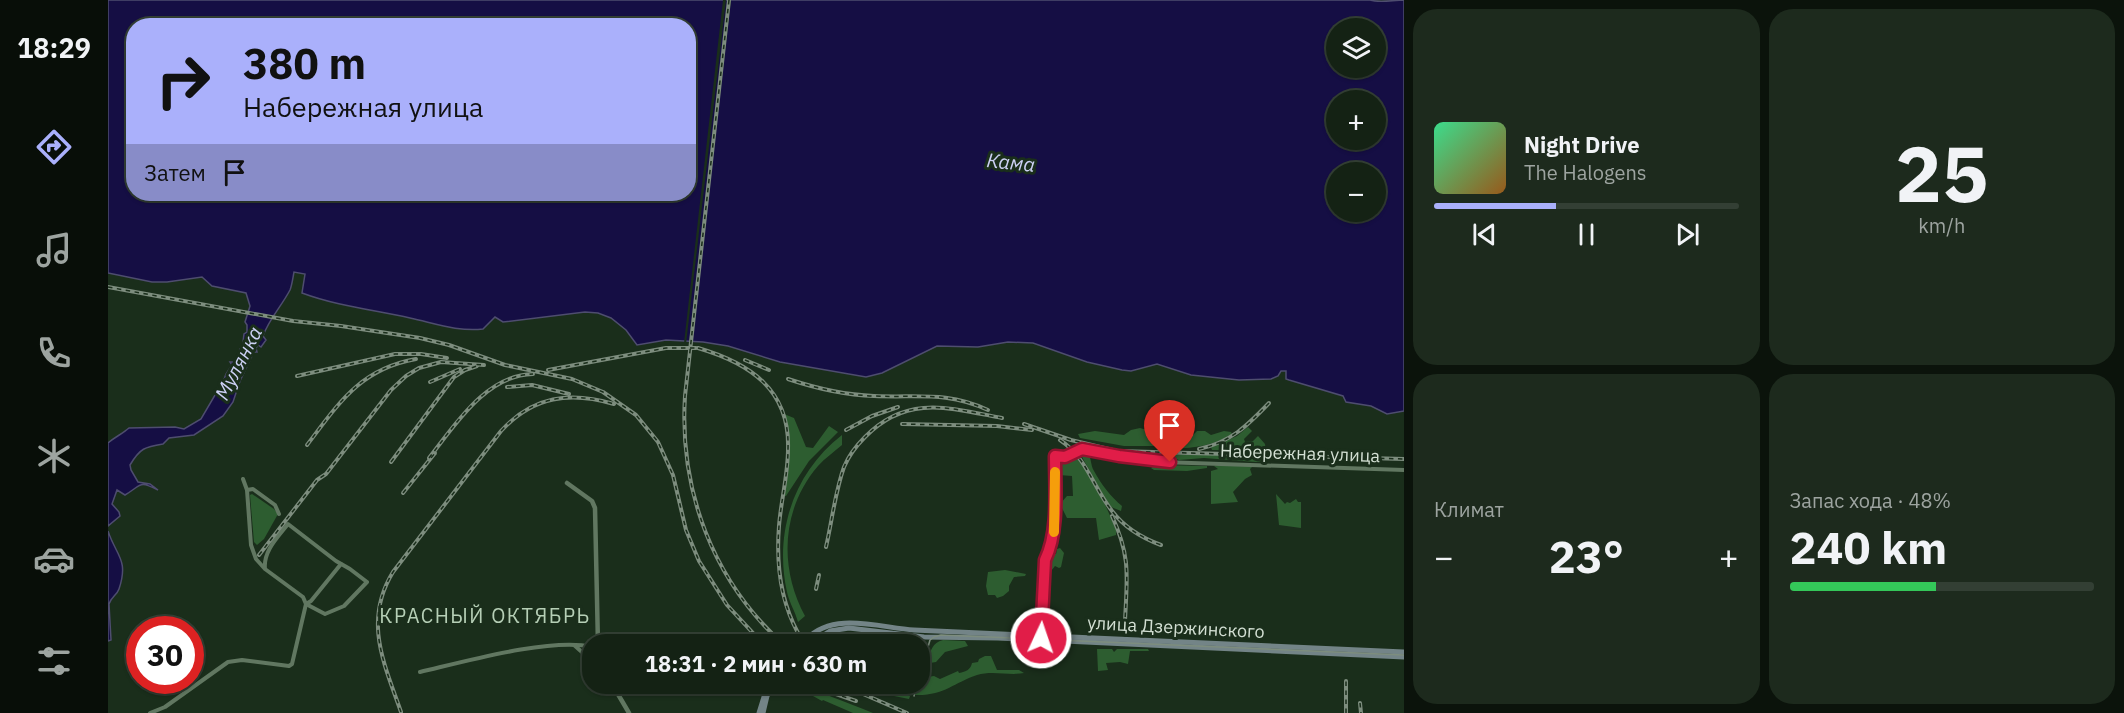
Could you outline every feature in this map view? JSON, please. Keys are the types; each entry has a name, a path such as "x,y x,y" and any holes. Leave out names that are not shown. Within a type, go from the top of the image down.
{"main road":[{"name":"улица Дзержинского","path":"815,634 821,628 842,624 1041,638 1404,657"},
{"name":"улица Дзержинского","path":"1041,638 1404,652"},
{"path":"761,713 766,694"},
{"path":"761,713 768,694"}],"street":[{"name":"Набережная улица","path":"1041,638 1045,560 1054,535 1055,456 1065,457 1082,449 1162,462 1404,470"},
{"path":"150,713 165,707 228,662 242,660 289,666 294,658 306,604 303,597 265,569 256,559 252,549 247,489 243,479"},
{"path":"567,483 592,501 595,508 598,634"},
{"path":"247,489 252,488 269,500 277,507 279,514"},
{"path":"265,569 264,560 268,551 288,524 367,582 344,606 324,614 306,604"},
{"path":"306,604 341,564"},
{"path":"573,645 582,653"},
{"path":"420,672 517,652 582,646"},
{"path":"618,694 629,713"}],"green space":[{"path":"784,414 794,418 806,447 813,448 829,426 838,432 809,461 786,496 784,496 789,444"},
{"path":"1248,427 1252,431 1244,439 1245,442 1253,441 1258,436 1265,444 1266,451 1212,450 1211,447 1237,436"},
{"path":"1140,428 1154,432 1154,446 1124,446 1080,438 1078,434 1095,431 1124,435"},
{"path":"1197,431 1205,431 1211,435 1224,431 1232,434 1224,439 1198,447 1161,448 1157,446 1158,432 1172,432 1190,438"},
{"path":"842,435 842,445 821,463 806,483 791,520 788,559 791,578 805,616 798,622 788,596 784,570 783,548 786,526 791,506 811,467"},
{"path":"1083,452 1089,454 1093,468 1103,485 1122,506 1121,511 1111,507 1107,502 1082,457"},
{"path":"1162,454 1265,457 1262,461 1256,462 1204,458 1179,460"},
{"path":"1072,456 1091,477 1116,529 1116,535 1099,540 1096,518 1067,518 1060,504 1067,496 1073,496 1072,476 1059,475 1058,465 1061,459"},
{"path":"1156,465 1207,466 1207,468 1187,471 1151,468"},
{"path":"1214,466 1253,466 1250,469 1252,475 1233,492 1238,502 1211,504 1211,471 1218,469"},
{"path":"252,494 278,514 264,539 257,545 254,542 250,495"},
{"path":"1276,494 1285,504 1296,499 1301,502 1301,528 1279,525"},
{"path":"1060,548 1064,553 1061,567 1055,566 1048,583 1049,557 1056,554 1057,549"},
{"path":"1005,570 1026,574 1014,577 1009,591 1003,596 997,598 995,595 988,595 986,586 988,572"},
{"path":"943,640 965,641 968,646 945,652 936,662 930,663 930,654 936,643"},
{"path":"1097,649 1112,649 1114,652 1117,649 1148,649 1149,651 1130,651 1128,664 1106,663 1108,670 1098,671"},
{"path":"991,656 997,670 1019,670 1024,673 977,675 930,694 930,677 940,679 958,671 959,673 964,672 979,659"},
{"path":"809,694 825,694 873,713 853,713"},
{"path":"884,694 904,694 910,696 909,699"}],"water":[{"path":"108,0 1404,0 1404,411 1387,414 1371,406 1346,402 1343,396 1286,379 1286,371 1281,371 1278,376 1271,379 1239,380 1191,375 1157,364 1131,371 1087,362 1033,343 1008,342 978,347 937,346 882,373 866,377 780,362 728,346 703,342 666,340 637,345 626,330 611,318 598,313 585,312 503,322 495,317 483,329 455,328 342,305 302,293 305,274 294,272 290,290 263,336 266,340 261,347 258,345 257,352 251,352 252,356 233,402 223,416 194,435 169,438 163,444 147,447 140,452 130,465 131,470 138,482 150,484 158,490 147,485 140,485 125,495 117,490 112,504 120,516 108,526 108,443 129,428 175,427 184,429 201,419 218,393 218,389 220,390 232,365 230,362 235,362 240,349 242,350 244,334 247,332 245,322 250,306 246,293 212,286 202,277 152,282 108,273"},
{"path":"108,531 123,571 119,589 109,604 111,640 108,641"}],"pier":[{"path":"723,0 726,0 686,344 684,343"},
{"path":"728,0 731,0 691,344 689,344"}],"tram line":[{"path":"930,640 941,635 1404,655"}],"railway":[{"path":"729,0 685,396 685,431 688,466 695,500 706,532 720,563 738,592 773,634"},
{"path":"108,287 293,321 420,338 449,345 505,365 572,379 603,392 636,415 658,442 673,475 686,530 699,561 727,605 754,634"},
{"path":"548,370 666,348 696,348"},
{"path":"698,348 717,354 749,371 763,382 774,395 782,410 787,428 788,449 779,526 779,568 783,595 798,633"},
{"path":"297,376 395,354 421,354 447,358"},
{"path":"307,445 352,390 380,371 416,359"},
{"path":"745,360 769,370"},
{"path":"259,555 317,480 326,474 391,390 406,376 419,368 441,362 484,365"},
{"path":"391,462 454,377 477,366"},
{"path":"430,382 460,369"},
{"path":"429,458 461,417 486,392 516,377 533,374"},
{"path":"788,379 852,394 959,400 988,410"},
{"path":"507,387 532,385 569,394"},
{"path":"401,712 383,659 378,625 379,608 384,590 393,572 501,431 513,419 526,410 553,400 582,398 614,404"},
{"path":"1199,449 1220,442 1238,432 1269,403"},
{"path":"846,430 872,416 898,407"},
{"path":"826,547 844,467 859,443 881,423 897,414 913,409 930,408 947,408 1002,418"},
{"path":"902,424 997,426 1032,430"},
{"path":"1024,424 1071,440 1117,451 1404,459"},
{"path":"1060,440 1077,455 1105,502 1117,517 1134,531 1161,545"},
{"path":"403,493 435,453"},
{"path":"1112,516 1125,556 1127,579 1125,621"},
{"path":"816,589 819,575"},
{"path":"1346,681 1346,713"},
{"path":"836,694 856,701"},
{"path":"863,694 907,713"},
{"path":"1360,703 1361,713"}],"slow traffic":[{"path":"1054,532 1055,472"}],"district":[{"name":"КРАСНЫЙ ОКТЯБРЬ","path":"485,615"}],"route":[{"path":"1041,638 1045,560 1054,535 1055,456 1065,457 1082,449 1170,462"}],"water label":[{"name":"Кама","path":"1011,162"},
{"name":"Мулянка","path":"238,363"}]}
